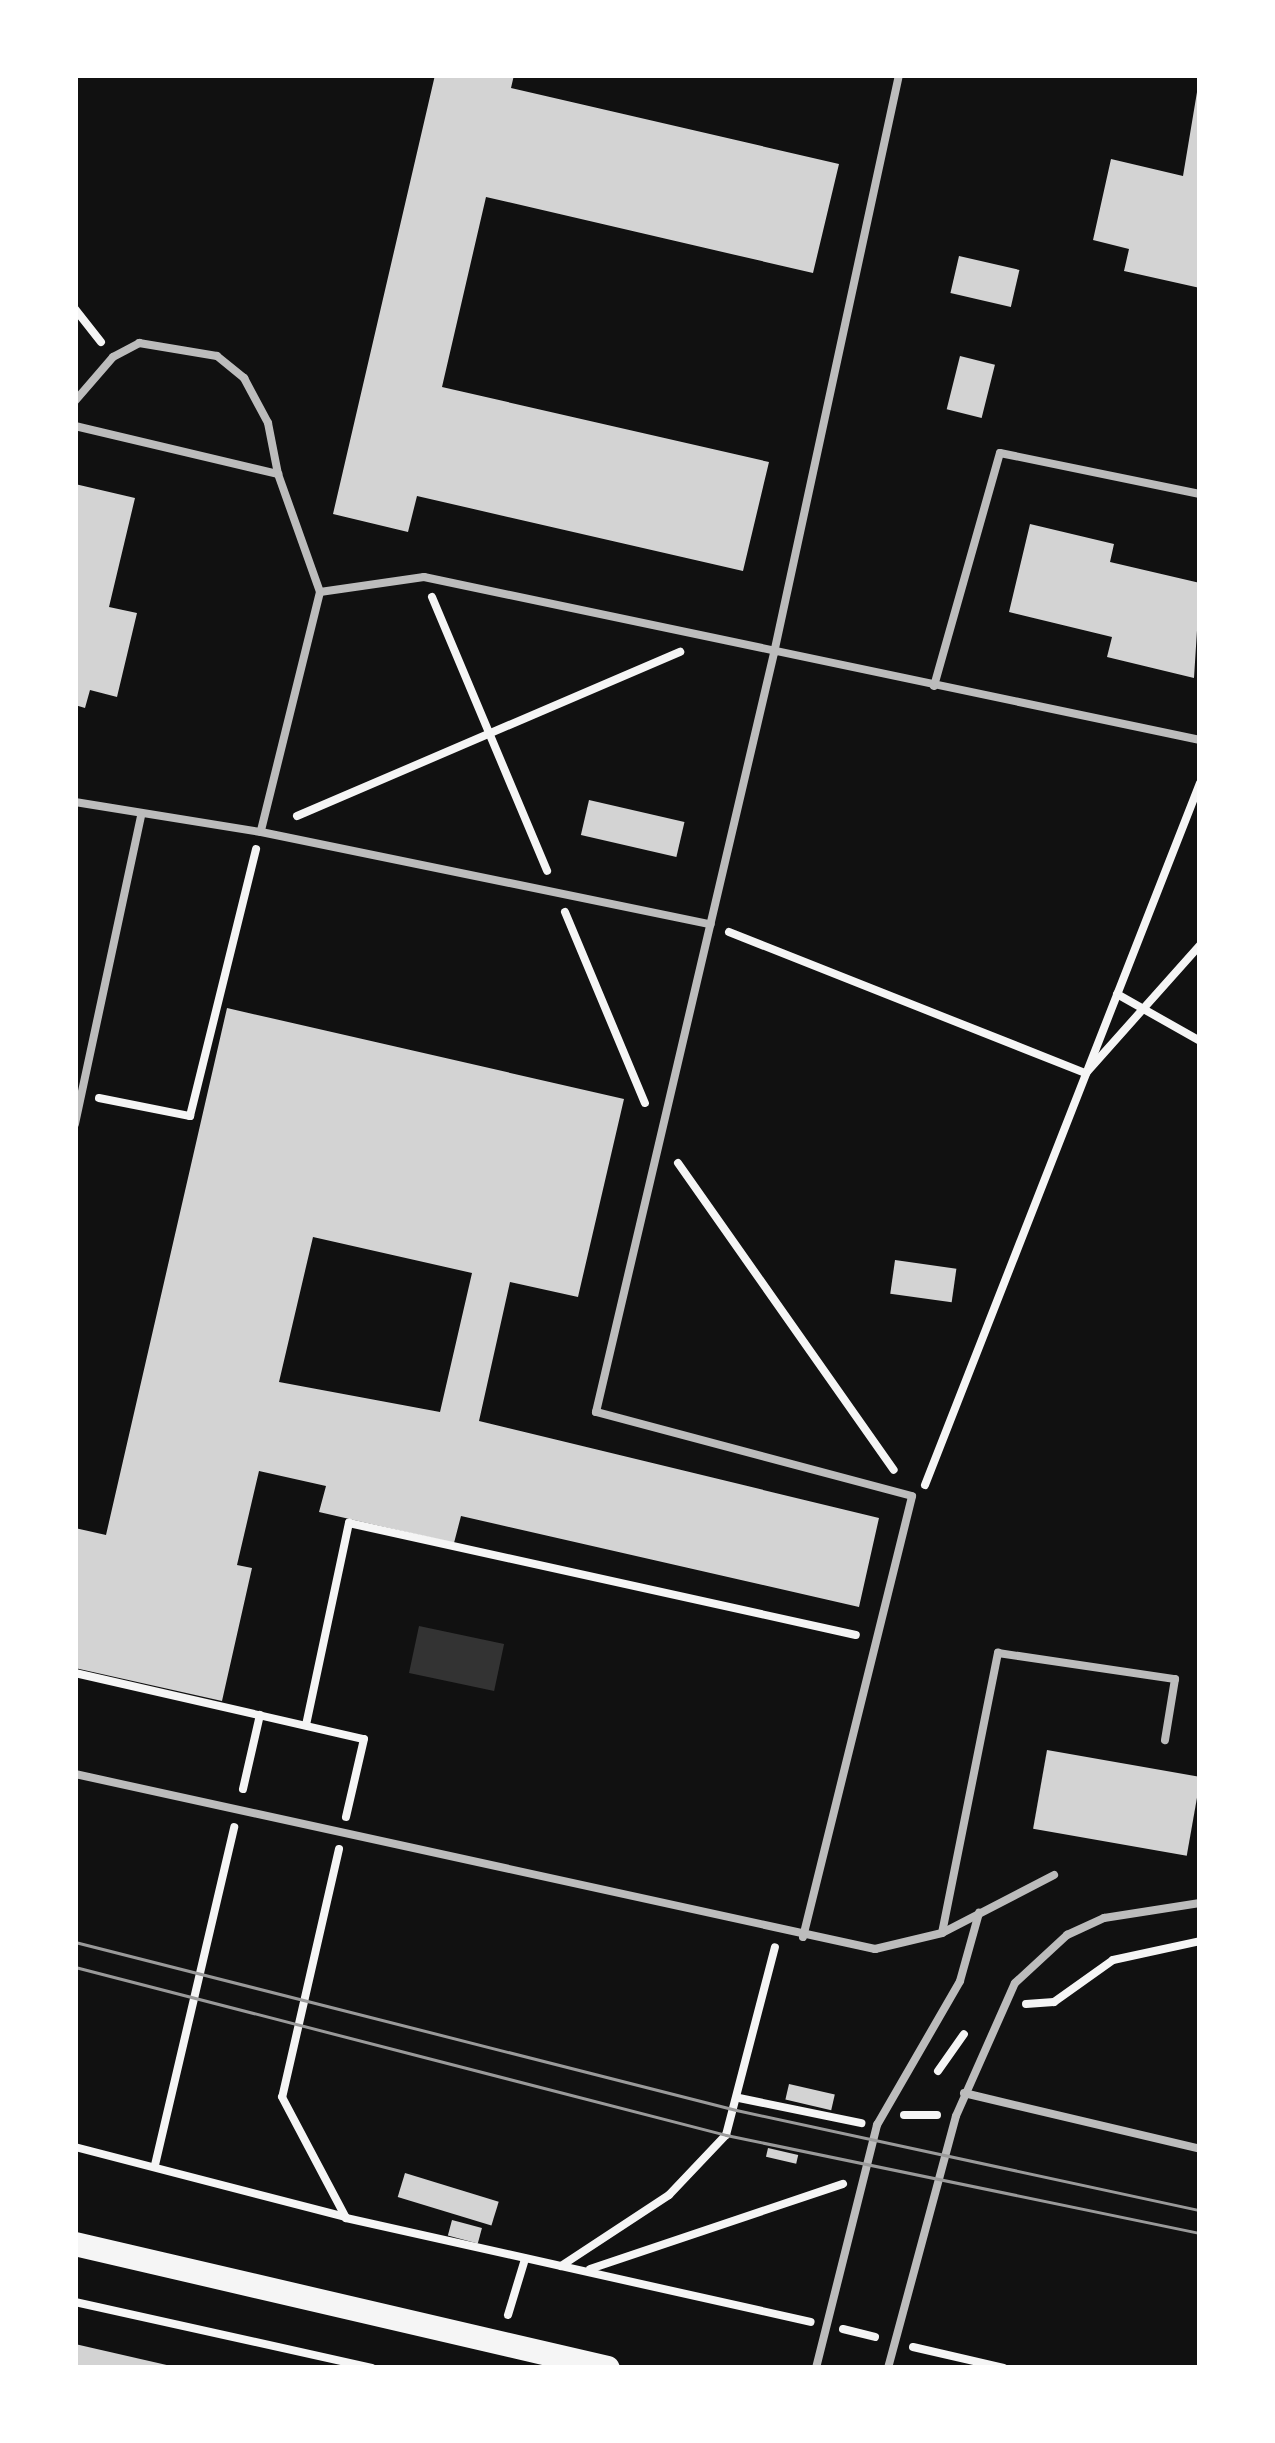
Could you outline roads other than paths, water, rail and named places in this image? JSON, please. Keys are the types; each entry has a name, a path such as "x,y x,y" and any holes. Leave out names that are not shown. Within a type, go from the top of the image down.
{"main road":[{"path":"75,2244 608,2368"}],"lane":[{"path":"803,1937 912,1496 596,1412 774,653 898,75"},
{"path":"75,401 113,357 139,344 217,356 244,378 260,408 320,592 260,832"},
{"path":"75,426 278,474"},
{"path":"934,686 1000,453 1200,494"},
{"path":"320,592 424,577 1200,740"},
{"path":"75,802 260,832 711,924"},
{"path":"75,1124 141,816"},
{"path":"942,1933 998,1653 1174,1679 1165,1740"},
{"path":"75,1774 803,1937 875,1949 942,1933 1054,1875"},
{"path":"888,2368 964,2093 1015,1983 1067,1935 1104,1918 1200,1903"},
{"path":"816,2368 877,2125 960,1981 979,1913"},
{"path":"964,2093 1200,2149"}],"tram line":[{"path":"75,1942 736,2110 1200,2210"},
{"path":"75,1967 726,2135 1200,2233"}]}
